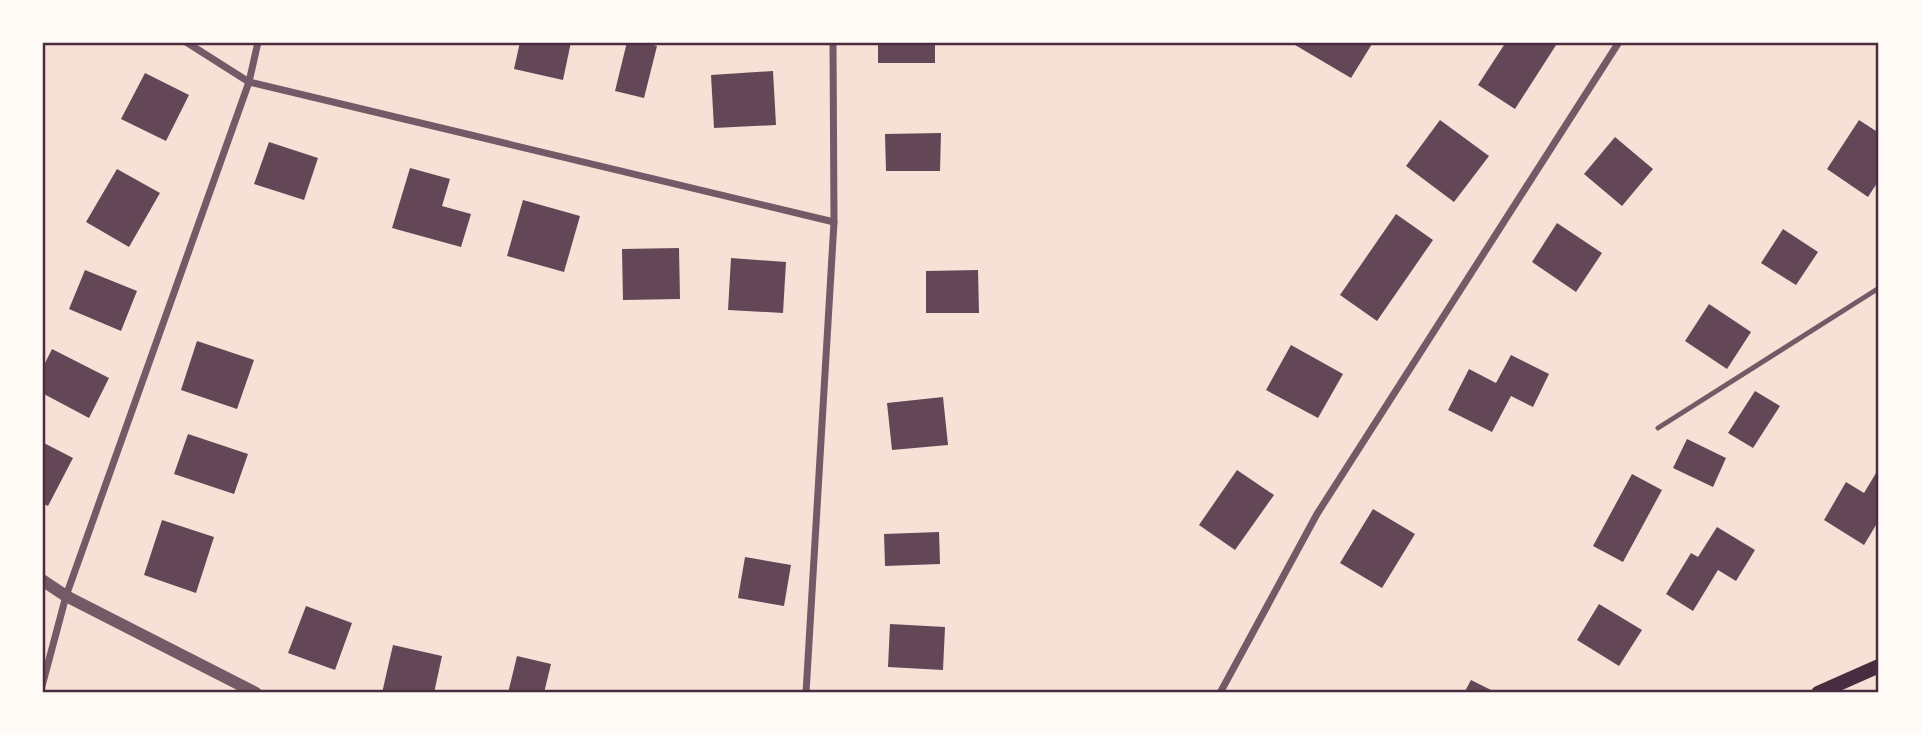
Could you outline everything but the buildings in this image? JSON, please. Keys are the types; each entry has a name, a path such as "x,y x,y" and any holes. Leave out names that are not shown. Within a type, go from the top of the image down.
{"main road":[{"path":"1818,693 1879,666"}],"street":[{"path":"186,42 249,82 834,222"},
{"path":"42,686 66,596 249,82 258,42"},
{"path":"806,693 834,222 833,42"},
{"path":"1220,693 1317,514 1619,42"},
{"path":"42,580 66,596 256,693"}],"lane":[{"path":"1658,428 1879,288"}]}
